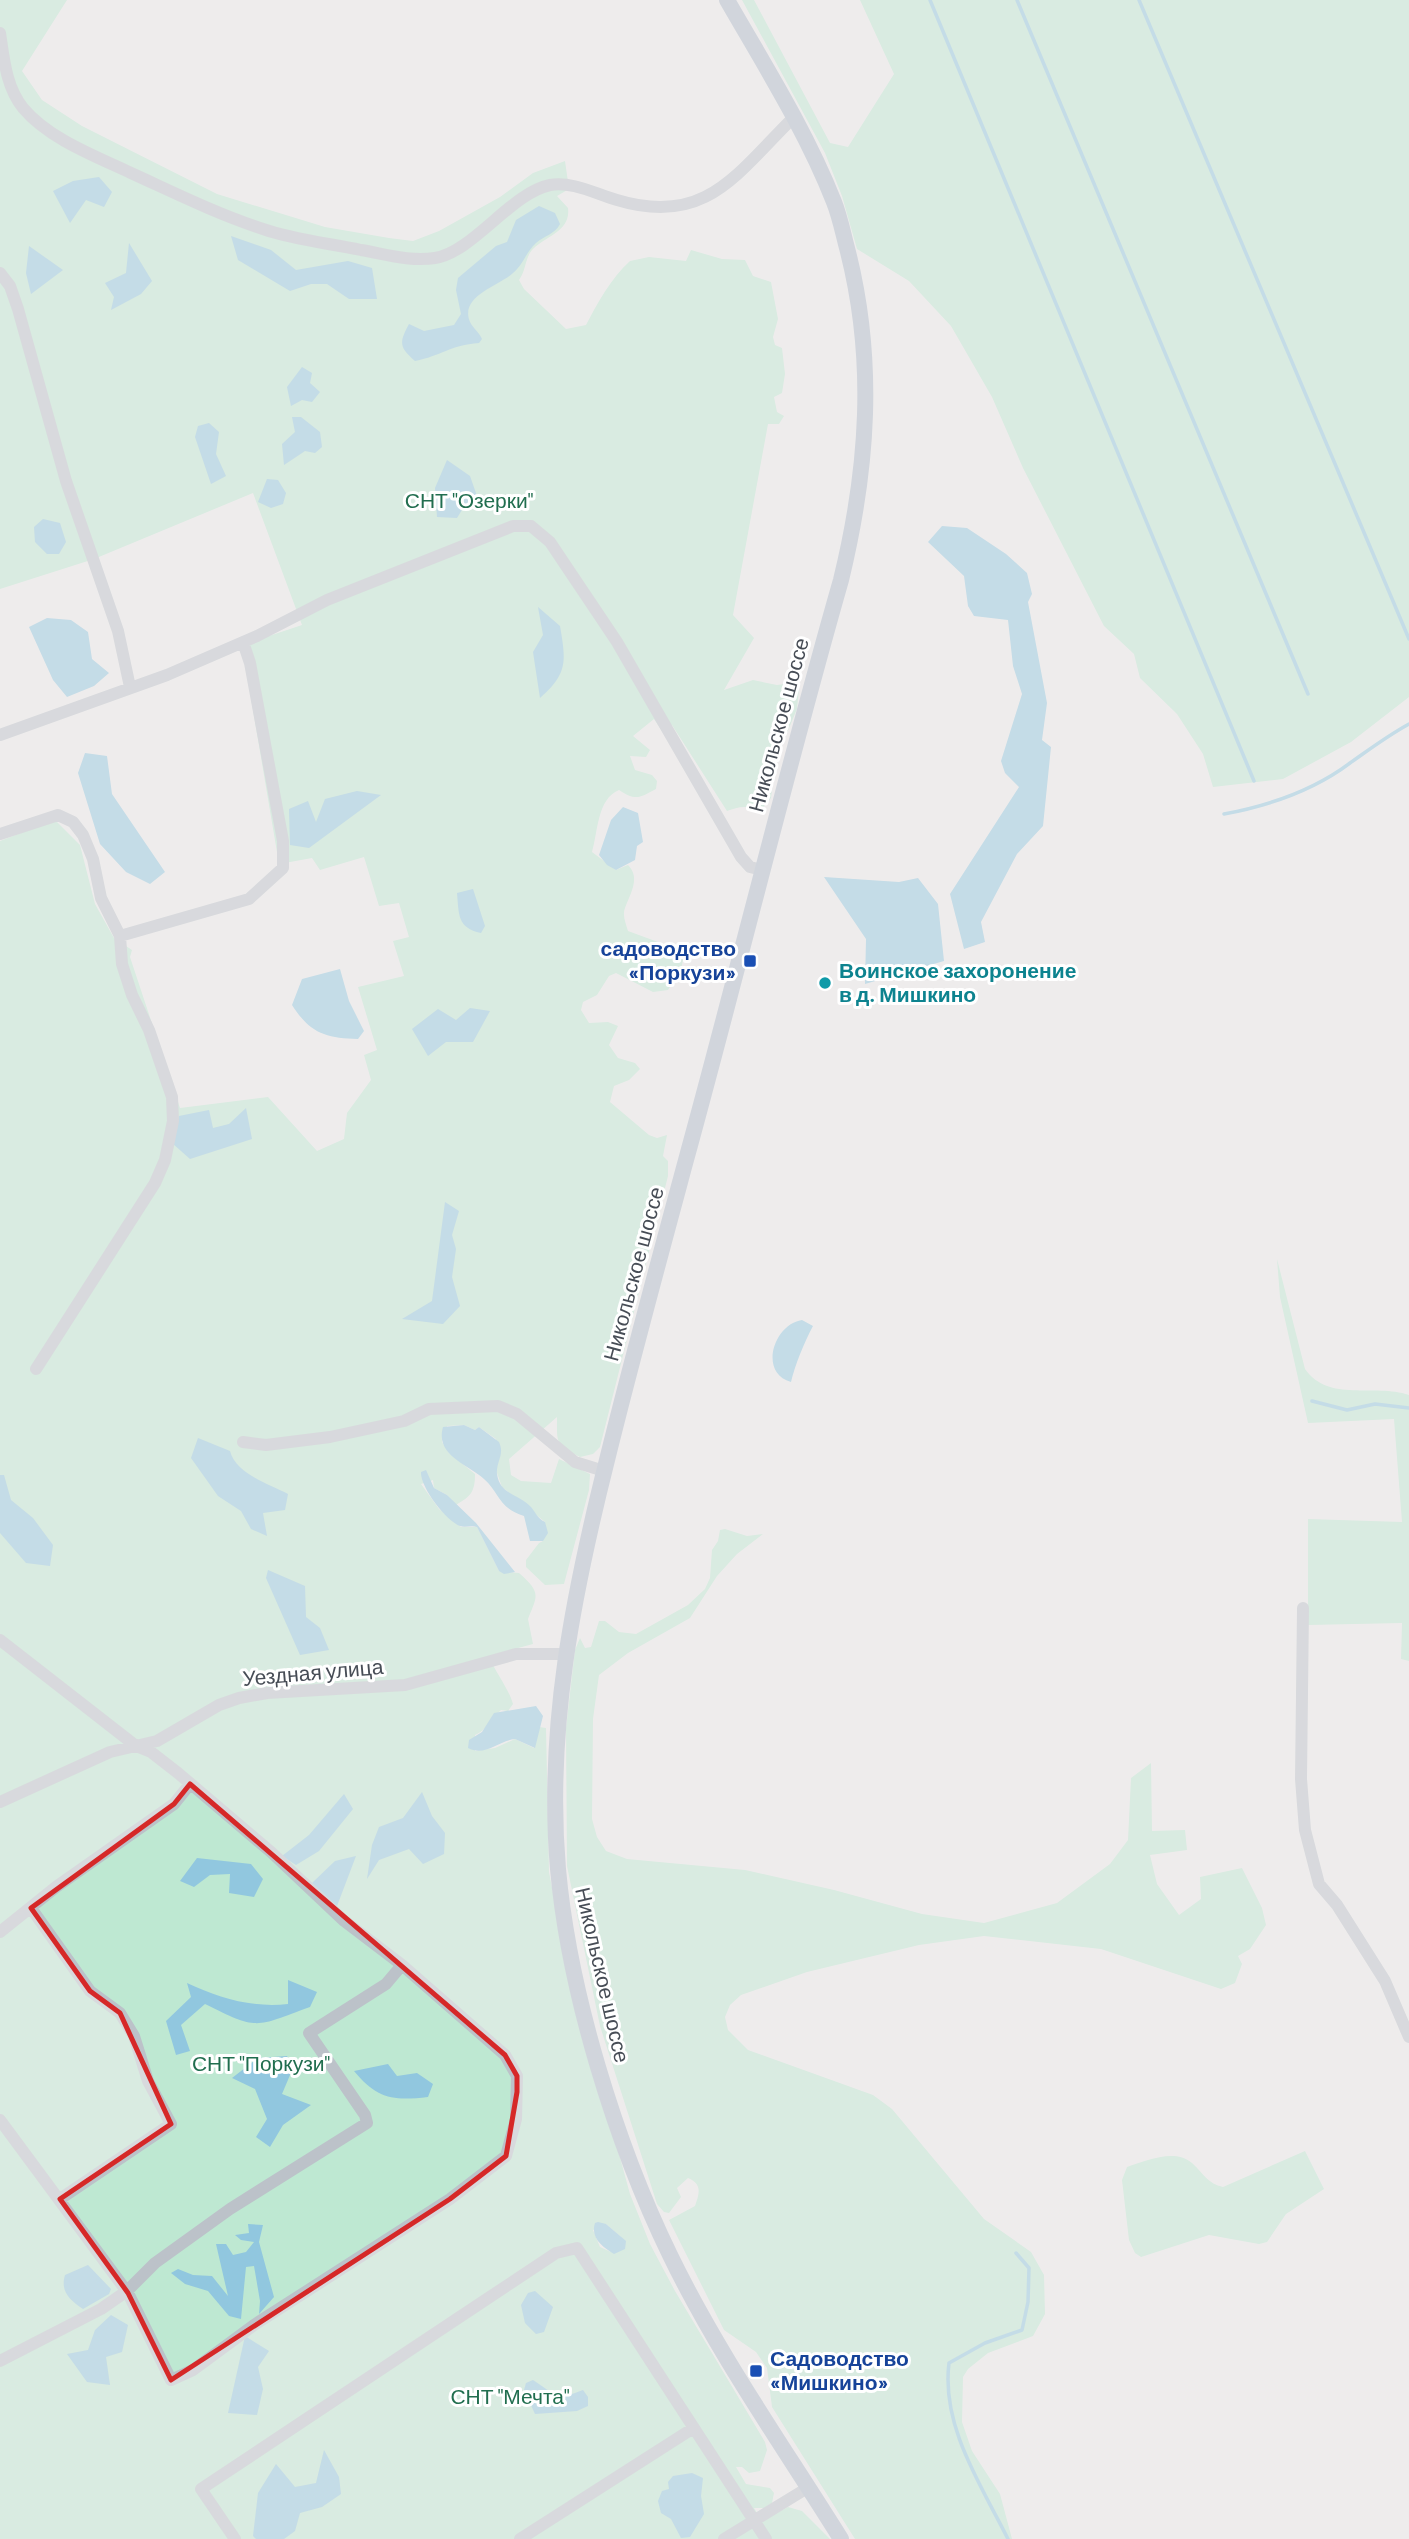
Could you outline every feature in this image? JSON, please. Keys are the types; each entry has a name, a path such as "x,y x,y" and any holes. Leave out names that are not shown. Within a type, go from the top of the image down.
{"main road":[{"name":"Никольское шоссе","path":"727,0 794,117 835,205 859,307 867,411 863,467 852,534 581,1565 564,1654 557,1724 558,1869 576,1975 603,2076 636,2176 671,2257 746,2388 841,2539"}],"street":[{"path":"0,33 6,72 17,99 33,118 75,146 181,198 264,229 315,243 407,259 448,255 510,209 550,185 569,185 640,207 682,208 712,194 794,117"},
{"path":"0,272 10,286 18,309 66,481 118,631 130,687"},
{"path":"0,735 243,642 327,600 513,526 531,526 550,542 617,642 741,857 750,867 762,870"},
{"path":"120,936 249,899 283,868 278,816 250,663 243,642"},
{"path":"0,834 58,815 73,822 83,835 93,859 101,898 120,936 122,964 132,995 149,1030 172,1097 173,1121 165,1160 155,1183 36,1369"},
{"path":"243,1442 267,1445 330,1437 404,1420 429,1409 498,1406 517,1414 575,1462 604,1471"},
{"path":"1303,1608 1301,1779 1306,1829 1320,1884 1385,1981 1409,2037"},
{"path":"0,1640 136,1746 151,1752 271,1852 343,1920 402,1965 505,2055 517,2076 516,2119 506,2156 450,2199 254,2325 193,2370 171,2380 127,2291 0,2120"},
{"name":"Уездная улица","path":"0,1802 79,1764 157,1741 219,1705 239,1698 267,1693 405,1685 516,1654 564,1654"},
{"path":"0,1932 174,1804 190,1784"},
{"path":"31,1908 90,1991 120,2013 134,2036 148,2081 172,2124 60,2199"},
{"path":"0,2361 100,2309 127,2291 155,2263 230,2210 367,2123 365,2115 309,2033 386,1984 402,1965"},
{"path":"235,2539 201,2489 556,2253 577,2249 766,2539"},
{"path":"520,2539 692,2429"},
{"path":"724,2539 809,2487"}],"highlighted area":[{"path":"190,1784 230,1817 505,2055 517,2076 517,2092 506,2156 450,2199 171,2380 128,2293 60,2199 171,2124 120,2013 90,1991 31,1908 174,1804"}],"green space":[{"path":"0,0 67,0 22,71 42,100 82,126 217,194 325,227 413,241 439,231 500,197 533,173 565,161 569,189 557,196 568,208 566,222 562,228 533,249 519,280 524,289 566,329 586,325 611,283 630,261 649,257 686,261 691,250 722,259 745,260 753,276 771,282 778,319 773,337 775,345 782,348 785,374 782,393 774,397 777,412 784,416 779,424 768,424 733,615 754,638 724,690 753,680 777,685 792,683 799,688 797,709 775,761 771,798 759,812 747,807 727,811 672,725 662,731 654,719 633,736 650,750 646,757 630,756 635,770 652,775 657,781 656,789 638,797 619,790 612,794 602,808 592,852 616,870 628,865 632,870 634,881 624,911 628,931 684,954 681,970 668,990 653,992 616,973 609,976 597,995 583,1002 581,1010 589,1023 608,1022 618,1026 609,1045 618,1058 635,1063 640,1069 629,1080 614,1086 610,1102 649,1135 657,1138 667,1135 663,1156 668,1161 668,1176 600,1447 593,1454 580,1457 566,1449 559,1442 557,1417 509,1459 511,1475 521,1481 551,1483 559,1459 590,1474 589,1490 564,1584 545,1585 526,1567 526,1560 543,1541 545,1522 502,1487 497,1473 496,1439 479,1427 475,1430 464,1425 447,1426 442,1442 449,1453 475,1474 469,1496 456,1505 447,1495 434,1488 433,1480 421,1484 439,1509 461,1527 477,1527 499,1571 519,1573 531,1585 536,1595 528,1619 533,1644 489,1656 513,1704 508,1711 501,1710 475,1735 475,1751 495,1748 515,1739 534,1748 539,1727 546,1728 549,1872 568,1969 630,2194 650,2244 675,2291 765,2442 767,2450 760,2471 749,2473 742,2467 736,2467 746,2484 770,2488 774,2493 772,2503 764,2508 754,2508 762,2521 788,2507 802,2511 830,2539 0,2539 0,841 55,820 80,845 95,904 114,938 132,950 130,957 180,1108 268,1097 317,1151 344,1139 347,1113 371,1080 364,1055 377,1050 358,987 404,976 393,941 409,937 399,903 379,906 364,857 320,870 312,858 279,864 242,645 302,625 253,493 94,559 0,589","holes":["606,2224 621,2237 611,2252 600,2247 593,2230"]},
{"path":"742,0 754,0 830,143 848,147 894,74 860,0 1409,0 1409,697 1351,742 1283,779 1213,787 1203,754 1177,714 1140,678 1134,654 1104,626 1023,468 992,397 951,326 909,281 857,249 842,196 825,153"},
{"path":"1277,1259 1305,1369 1326,1386 1409,1395 1409,1661 1401,1659 1402,1623 1308,1625 1308,1519 1402,1522 1394,1419 1308,1423 1280,1297"},
{"path":"720,1530 747,1536 763,1534 737,1554 717,1576 690,1618 628,1653 599,1675 593,1719 592,1819 597,1837 606,1851 627,1859 745,1870 922,1914 984,1923 1057,1903 1110,1864 1128,1840 1131,1778 1151,1763 1152,1831 1185,1830 1187,1850 1150,1855 1157,1884 1179,1915 1201,1899 1200,1877 1242,1868 1262,1908 1266,1925 1250,1949 1238,1956 1242,1964 1235,1983 1221,1989 1101,1949 984,1936 919,1945 807,1972 741,1995 730,2005 725,2017 728,2030 748,2050 873,2095 892,2109 984,2219 1031,2252 1044,2275 1045,2314 1033,2336 988,2353 968,2369 963,2377 962,2422 972,2451 1000,2494 1012,2539 855,2539 772,2407 767,2368 756,2352 724,2330 669,2220 695,2206 698,2186 688,2178 677,2188 681,2197 669,2213 664,2212 657,2204 600,2026 567,1866 566,1728 575,1650 580,1638 585,1648 591,1647 599,1621 605,1621 619,1632 636,1634 688,1605 705,1589 710,1578 712,1550 718,1541"},
{"path":"1305,2151 1324,2189 1286,2214 1267,2242 1259,2244 1209,2235 1141,2257 1135,2253 1129,2240 1122,2180 1127,2167 1160,2157 1177,2156 1192,2163 1210,2181 1223,2187"}],"water":[{"path":"99,177 112,192 104,207 86,200 70,223 53,191 73,181"},
{"path":"539,206 555,213 560,224 533,247 513,273 475,298 470,305 470,322 482,339 479,343 460,346 415,361 402,344 409,324 424,331 454,325 461,314 456,290 458,278 496,246 507,242 516,220"},
{"path":"231,236 271,250 296,270 348,261 372,268 377,299 349,299 327,284 311,284 290,291 238,260"},
{"path":"129,243 152,281 141,294 111,310 114,297 105,283 126,273"},
{"path":"29,246 63,270 31,294 26,273"},
{"path":"302,367 312,373 310,383 320,392 312,402 302,400 291,406 287,387"},
{"path":"292,417 301,417 320,432 322,447 315,453 305,451 284,465 282,444 295,432"},
{"path":"209,423 219,432 216,454 226,476 211,484 195,437 198,426"},
{"path":"447,460 470,476 477,496 465,505 457,518 437,517 435,488"},
{"path":"267,479 278,480 286,493 283,504 271,508 258,502"},
{"path":"43,519 60,523 66,542 59,554 47,554 35,542 34,527"},
{"path":"942,526 967,528 1006,554 1027,573 1032,594 1028,602 1047,703 1042,740 1051,747 1043,826 1017,854 981,922 985,942 964,949 950,894 1019,787 1005,773 1001,761 1022,694 1013,666 1008,620 974,616 968,606 964,576 928,542"},
{"path":"538,607 560,626 564,658 556,682 540,698 533,652 543,635"},
{"path":"47,618 71,620 88,632 92,659 109,673 94,686 67,697 53,680 29,627"},
{"path":"85,753 107,756 112,794 165,872 150,884 126,872 100,844 78,773"},
{"path":"357,791 381,795 309,848 290,845 289,809 308,801 316,822 325,799"},
{"path":"623,807 638,813 643,842 637,846 635,860 616,870 607,865 599,855 611,820"},
{"path":"824,877 899,882 918,878 938,904 944,961 865,984 866,939"},
{"path":"473,889 485,926 481,933 467,928 459,914 457,893"},
{"path":"340,969 349,1001 364,1031 358,1039 319,1032 305,1022 292,1005 302,979"},
{"path":"470,1008 490,1011 473,1042 446,1042 428,1056 412,1029 438,1009 456,1020"},
{"path":"246,1108 252,1139 190,1159 172,1143 179,1116 209,1110 213,1128 229,1124"},
{"path":"445,1202 459,1211 452,1235 456,1249 452,1277 460,1306 443,1324 402,1319 432,1301"},
{"path":"802,1320 813,1326 791,1382 781,1377 775,1369 774,1349 784,1330 792,1323"},
{"path":"464,1425 475,1430 479,1427 499,1442 499,1481 545,1522 548,1533 543,1541 530,1541 524,1516 509,1509 484,1479 448,1452 442,1437 443,1427"},
{"path":"198,1438 230,1451 233,1459 246,1472 288,1494 285,1510 263,1513 267,1536 251,1529 241,1511 218,1496 191,1458"},
{"path":"426,1470 434,1488 447,1495 476,1523 515,1572 504,1574 499,1571 477,1527 460,1526 441,1511 422,1478 421,1472"},
{"path":"0,1475 4,1475 11,1500 33,1518 53,1545 50,1566 26,1563 0,1533"},
{"path":"268,1570 305,1586 306,1617 320,1628 329,1650 300,1655 266,1578"},
{"path":"536,1706 543,1716 535,1748 515,1739 486,1750 468,1748 469,1740 482,1732 494,1713"},
{"path":"422,1792 432,1816 445,1833 444,1854 423,1864 409,1849 379,1860 367,1879 372,1845 379,1827 403,1818"},
{"path":"344,1794 353,1809 319,1851 296,1865 282,1856 309,1835"},
{"path":"356,1856 337,1906 312,1883 335,1861"},
{"path":"197,1858 251,1864 263,1879 254,1897 229,1893 230,1874 210,1875 194,1887 180,1881"},
{"path":"288,1980 317,1992 310,2007 278,2019 257,2023 236,2019 205,2004 181,2025 190,2051 176,2055 166,2021 191,1997 187,1983 236,2001 275,2005 288,2004"},
{"path":"287,2056 293,2068 282,2094 311,2105 283,2125 270,2147 256,2137 267,2119 255,2089 232,2078 258,2058"},
{"path":"388,2064 397,2076 417,2073 433,2084 428,2097 405,2099 386,2096 370,2087 354,2071"},
{"path":"595,2223 606,2224 626,2241 625,2249 614,2254 602,2245 594,2233"},
{"path":"248,2224 263,2225 259,2242 274,2297 259,2314 260,2301 254,2266 246,2267 241,2319 229,2316 208,2291 185,2284 171,2273 178,2269 193,2275 212,2276 228,2296 216,2244 226,2244 233,2255 246,2252 254,2242 241,2240 235,2235 249,2233"},
{"path":"88,2265 111,2289 109,2294 83,2309 67,2295 64,2281 65,2275"},
{"path":"535,2291 553,2307 544,2332 536,2334 525,2323 521,2305 528,2293"},
{"path":"111,2315 128,2325 122,2352 106,2357 110,2385 87,2382 67,2354 88,2350 95,2330"},
{"path":"245,2336 269,2351 258,2367 263,2389 257,2415 228,2413"},
{"path":"533,2380 561,2396 583,2390 588,2397 588,2406 577,2411 535,2414 524,2390 526,2383"},
{"path":"324,2450 339,2477 341,2494 322,2507 300,2513 295,2531 284,2539 256,2539 253,2536 258,2493 276,2464 295,2487 316,2483"},
{"path":"692,2473 703,2478 701,2496 704,2514 690,2537 681,2538 671,2519 661,2513 658,2501 662,2491 669,2489 668,2482 673,2476"}],"waterway":[{"path":"930,0 1254,781"},
{"path":"1017,0 1308,694"},
{"path":"1139,0 1409,639"},
{"path":"1224,814 1306,789 1336,773 1409,724"},
{"path":"1312,1401 1347,1410 1375,1404 1409,1408"},
{"path":"1008,2539 965,2454 951,2409 948,2386 949,2363 985,2343 1022,2330 1028,2302 1029,2268 1016,2253"}],"place":[{"name":"садоводство «Поркузи»","path":"750,961"},
{"name":"Воинское захоронение в д. Мишкино","path":"825,983"},
{"name":"Садоводство «Мишкино»","path":"756,2371"}],"park label":[{"name":"СНТ \"Озерки\"","path":"469,501"},
{"name":"СНТ \"Поркузи\"","path":"261,2064"},
{"name":"СНТ \"Мечта\"","path":"510,2397"}]}
